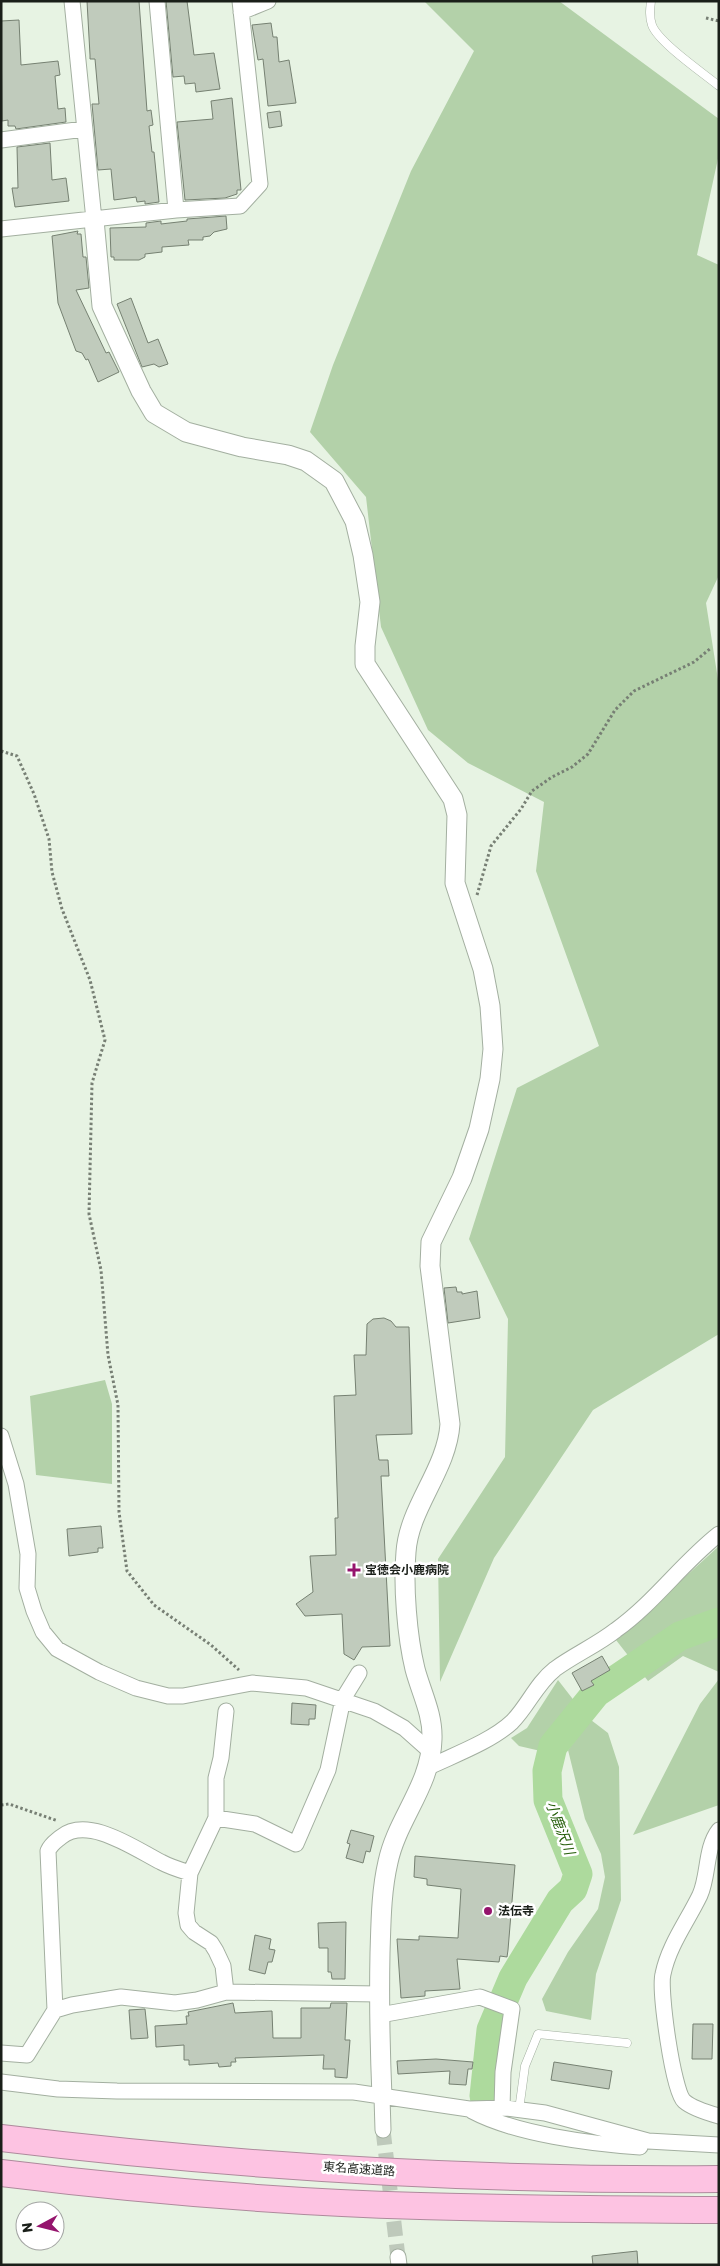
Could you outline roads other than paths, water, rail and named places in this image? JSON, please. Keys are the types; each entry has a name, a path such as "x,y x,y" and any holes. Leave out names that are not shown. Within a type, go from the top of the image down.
{"highway":[{"name":"東名高速道路","path":"1,2138 74,2147 375,2170 592,2180 719,2179"},
{"path":"1,2173 185,2191 309,2200 429,2206 719,2210"}],"street":[{"path":"72,1 102,306 141,391 154,413 186,432 242,447 288,455 306,461 334,481 355,521 370,602 364,646 365,664 453,799 457,814 455,883 483,969 490,1006 494,1049 490,1079 479,1129 462,1178 431,1242 430,1266 450,1415 450,1434 414,1521 406,1553 409,1634 414,1665 431,1725 430,1760 393,1842 387,1864 381,1928 380,1994 383,2130"},
{"path":"157,1 176,210"},
{"path":"1,229 176,210 240,206 260,184 241,7 268,1"},
{"path":"1,140 84,129"},
{"path":"1,1436 16,1484 28,1554 27,1588 43,1632 57,1649 99,1672 136,1688 168,1696 183,1696 252,1683 306,1688 343,1699 374,1711 404,1728 430,1760"},
{"path":"430,1760 496,1734 511,1724 523,1710 536,1688 554,1670 617,1630 695,1553 719,1534"},
{"path":"216,1818 254,1824 296,1844 328,1770 343,1699 359,1673"},
{"path":"226,1711 222,1758 216,1778 216,1818 190,1873 186,1913 188,1924 194,1932 211,1943 216,1951 222,1966 226,1992"},
{"path":"1,2054 27,2055 55,2010 48,1852 51,1845 77,1828 112,1836 163,1864 190,1873"},
{"path":"719,1830 709,1852 713,1864 700,1895 668,1953 662,1977 665,2016 677,2089 683,2101 719,2116"},
{"path":"55,2010 72,2005 121,1997 175,2003 198,2000 226,1992 380,1994"},
{"path":"380,2015 480,1997 512,2009 503,2072 502,2108"},
{"path":"1,2082 58,2088 118,2091 354,2092 469,2109 502,2108 545,2113 648,2141 719,2146"},
{"path":"469,2109 484,2117 582,2141 647,2148 719,2146"}],"lane":[{"path":"651,1 650,16 652,27 664,43 719,86"},
{"path":"519,2110 525,2066 538,2034 627,2042"}],"waterway":[{"name":"小鹿沢川","path":"484,2096 491,2030 513,1978 560,1901 573,1889 578,1874 548,1800 547,1771 553,1746 596,1693 680,1636 719,1622"}],"tunnel":[{"path":"383,2130 398,2257"}],"place":[{"name":"宝徳会小鹿病院","path":"354,1570"},
{"name":"法伝寺","path":"488,1911"}]}
